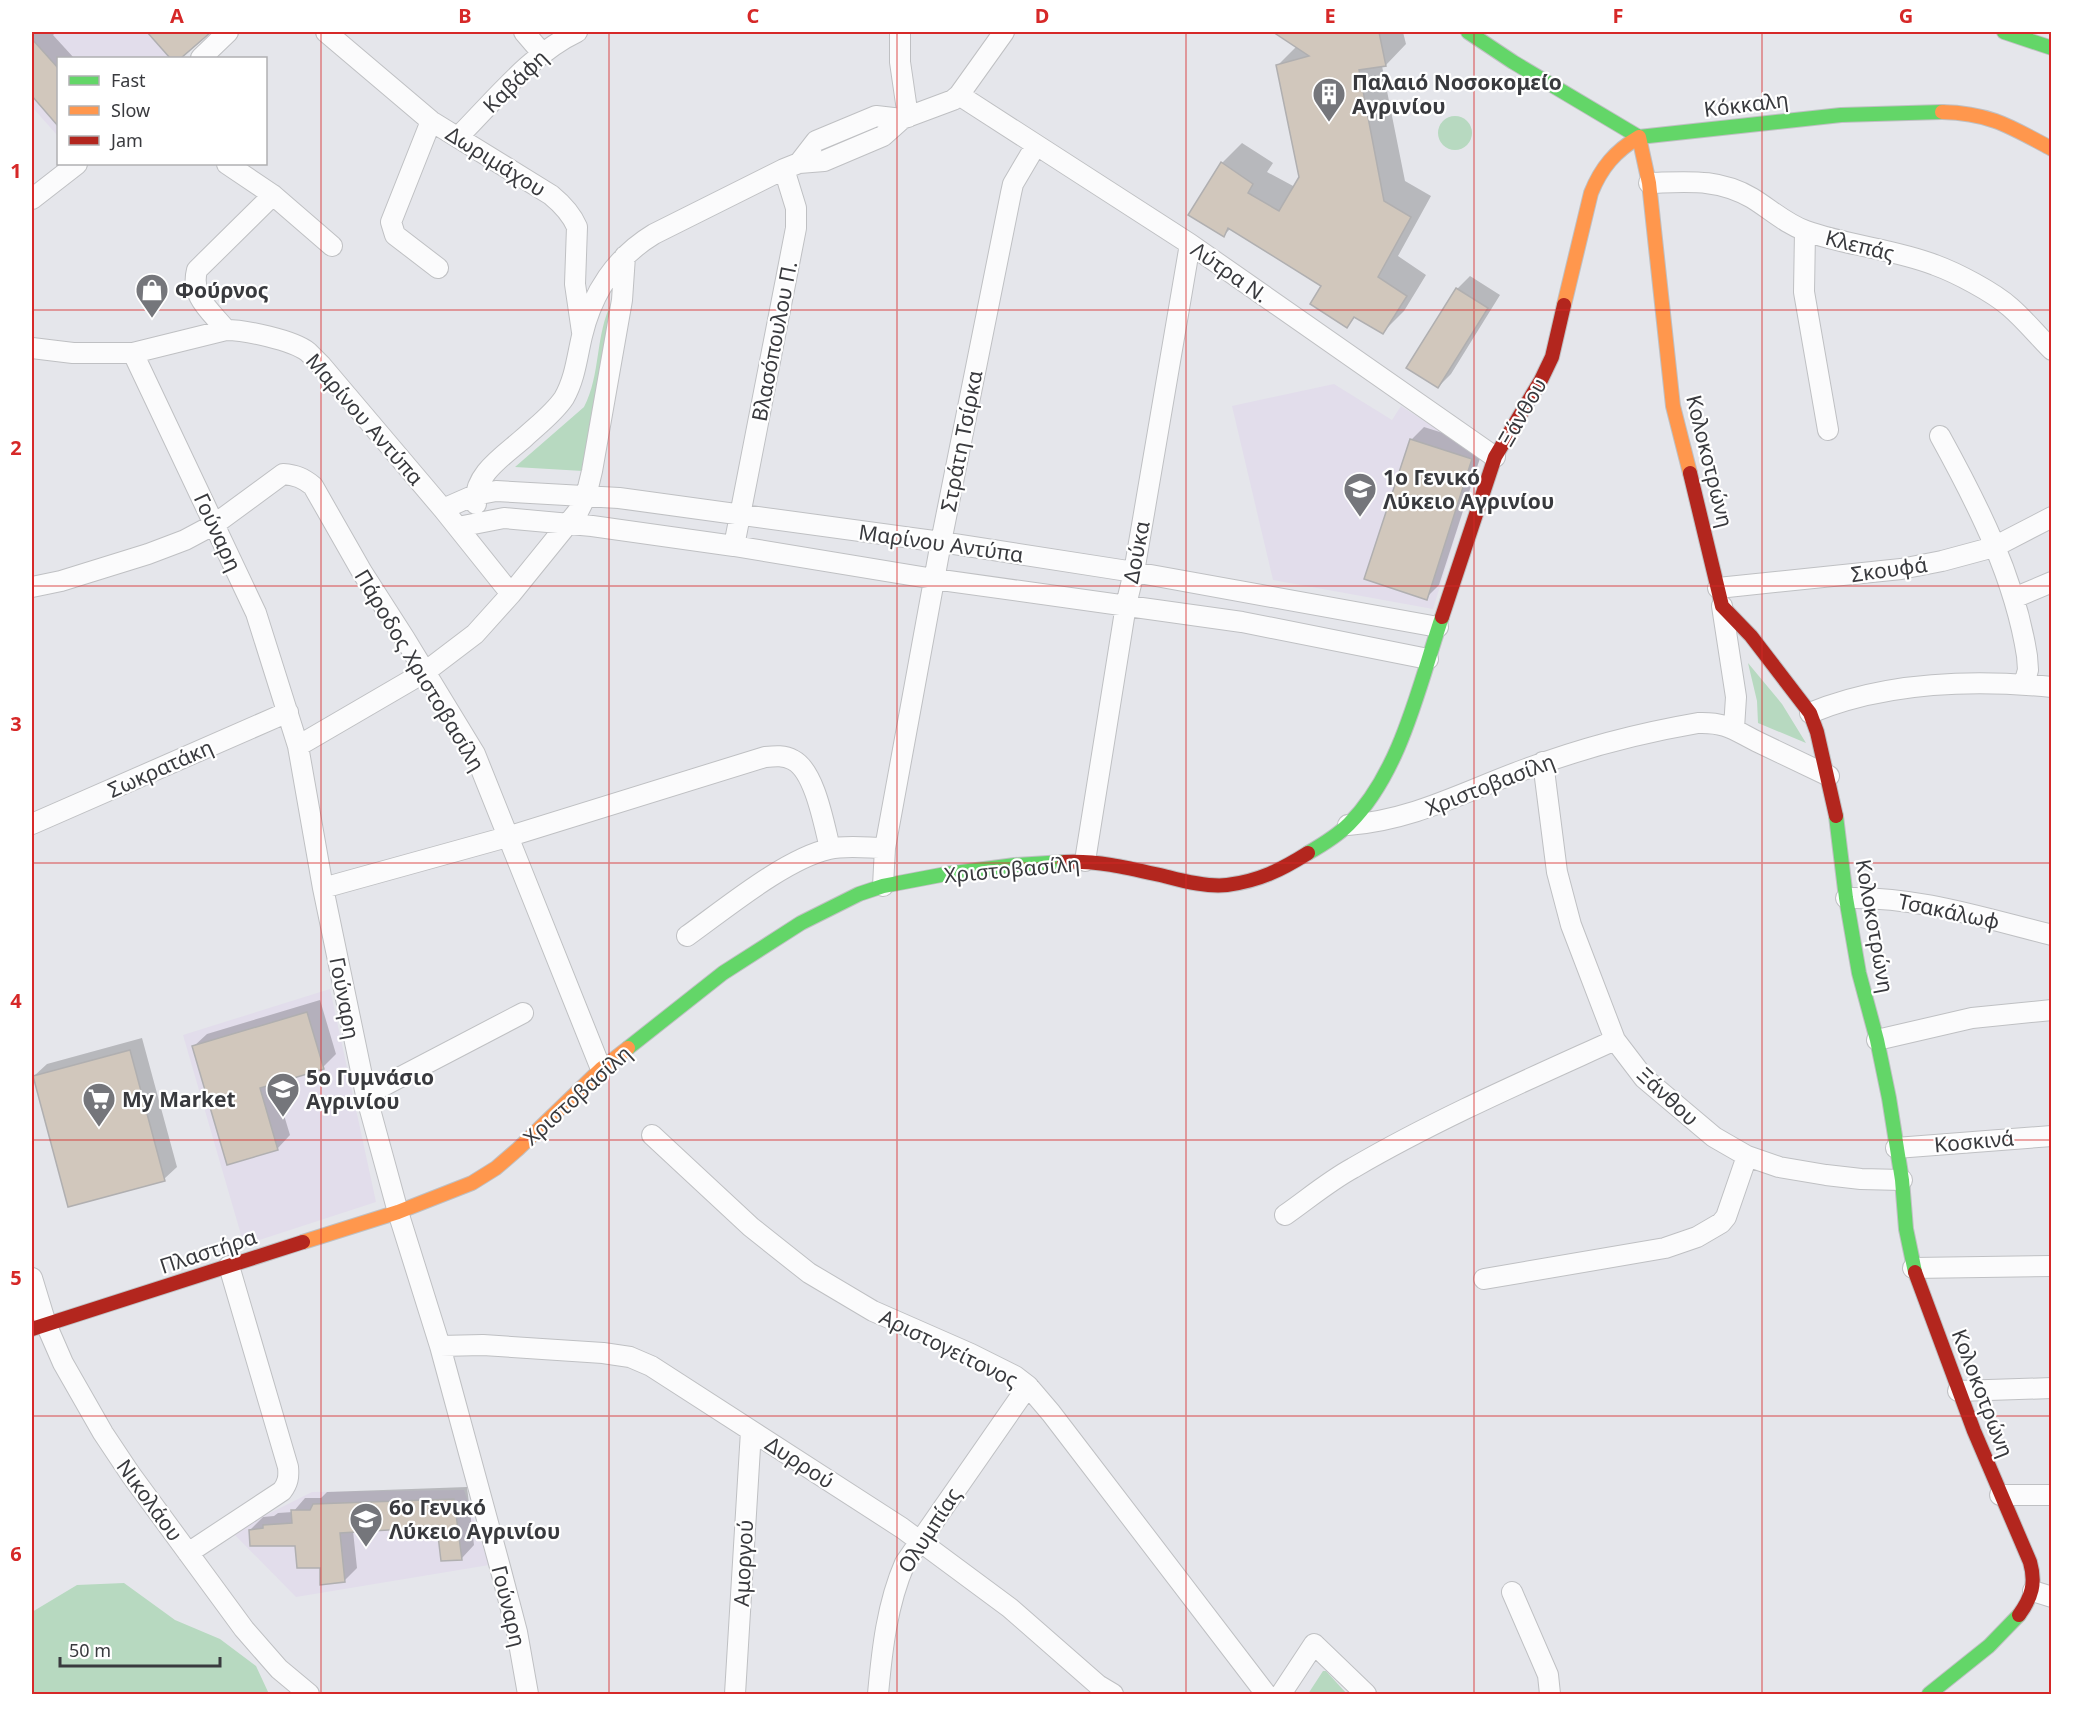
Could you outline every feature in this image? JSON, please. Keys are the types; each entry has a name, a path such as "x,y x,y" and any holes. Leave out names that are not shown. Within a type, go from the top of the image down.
{"main road":[{"path":"1468,32 1513,62 1639,137"},
{"path":"2004,32 2052,48"},
{"name":"Κόκκαλη","path":"1639,137 1841,115 1919,111 1958,112 2004,123 2052,149"},
{"name":"Κολοκοτρώνη","path":"1639,137 1649,183 1673,406 1720,597 1810,713 1823,752 1840,839 1846,898 1859,973 1877,1040 1889,1098 1913,1268 1958,1391 2000,1495 2030,1561 2033,1591"},
{"name":"Ξάνθου","path":"1348,825 1369,801 1396,754 1495,457 1541,381 1552,357 1591,193 1598,175 1615,152 1639,137"},
{"name":"Χριστοβασίλη","path":"398,1212 472,1183 496,1168 601,1069 714,979 754,951 840,902 883,886 946,874 1004,866 1085,861 1114,865 1198,884 1239,883 1280,871 1325,843 1348,825"},
{"name":"Πλαστήρα","path":"39,1327 398,1212"},
{"path":"1929,1695 2010,1626 2026,1606 2033,1591"}],"street":[{"path":"202,57 228,32"},
{"name":"Δωριμάχου","path":"326,32 431,121 551,195 564,207 577,227 576,296 582,336"},
{"path":"524,32 542,53"},
{"name":"Καβάφη","path":"458,137 542,53 577,32"},
{"path":"900,32 905,118"},
{"path":"478,522 475,495 477,486 490,468 554,411 564,397 572,380 582,336 597,294 606,278 635,246 654,234 791,166 824,161 883,136 905,118 960,95 1004,32"},
{"name":"Λύτρα Ν.","path":"960,95 1190,244 1495,457"},
{"path":"431,121 391,222 395,235 438,268"},
{"name":"Στράτη Τσίρκα","path":"883,886 885,848 934,579 1011,193 1013,184 1036,145"},
{"path":"32,199 76,165"},
{"path":"228,165 273,195 332,246"},
{"name":"Βλασόπουλου Π.","path":"734,546 796,228 791,166"},
{"name":"Κλεπάς","path":"1649,183 1704,181 1726,186 1752,199 1787,223 1805,231 1922,261 1947,270 2000,299 2023,319 2052,351"},
{"path":"226,330 197,296 195,286 197,270 273,195"},
{"path":"1805,231 1804,292 1828,430"},
{"name":"Δούκα","path":"1085,861 1126,605 1134,572 1190,244"},
{"path":"298,746 426,672 476,634 570,524 586,496 592,471 622,300 625,256"},
{"name":"Μαρίνου Αντύπα","path":"32,348 73,353 133,353 226,330 259,334 301,348 308,352 443,509 511,594"},
{"name":"Γούναρη","path":"133,353 256,613 288,712 298,746 323,888 366,1095 398,1212 440,1346 517,1632 528,1695"},
{"path":"1940,436 2007,574 2028,656 2028,670 2024,684"},
{"name":"Πάροδος Χριστοβασίλη","path":"32,587 60,581 148,554 185,540 215,524 283,474 293,474 313,486 362,572 475,754 601,1069"},
{"name":"Μαρίνου Αντύπα","path":"443,509 475,495 503,491 619,498 941,542 1134,572 1438,627"},
{"name":"Σκουφά","path":"1720,597 1942,561 1994,547 2052,517"},
{"name":"Μαρίνου Αντύπα","path":"458,527 504,518 570,524 734,546 934,579 1268,626 1428,659"},
{"path":"2014,598 2052,582"},
{"path":"1268,626 1274,597"},
{"path":"1720,597 1736,697 1734,728"},
{"path":"1810,713 1855,698 1905,688 1952,684 2024,684 2052,687"},
{"name":"Σωκρατάκη","path":"32,824 288,712"},
{"name":"Χριστοβασίλη","path":"1348,825 1373,823 1419,811 1543,762 1612,742 1681,726 1712,722 1734,728 1829,776"},
{"path":"323,888 507,837 765,757 780,756 793,760 804,768 812,785 830,848"},
{"name":"Ξάνθου","path":"1543,762 1554,849 1571,925 1616,1040 1644,1078 1714,1137 1747,1156 1779,1167 1826,1175 1902,1180"},
{"path":"687,936 778,872 805,858 830,848 885,848"},
{"name":"Τσακάλωφ","path":"1846,898 1878,897 1905,900 2052,935"},
{"path":"1877,1040 1972,1018 2052,1010"},
{"path":"366,1095 523,1013"},
{"path":"1285,1215 1350,1169 1403,1140 1502,1091 1616,1040"},
{"name":"Αριστογείτονος","path":"652,1135 752,1227 809,1273 873,1311 987,1361 1009,1372 1028,1386 1266,1695"},
{"name":"Κοσκινά","path":"1896,1148 2052,1136"},
{"path":"1484,1279 1651,1251 1697,1238 1721,1223 1726,1217 1747,1156"},
{"path":"188,1553 282,1491 289,1476 229,1266"},
{"path":"1913,1268 2052,1266"},
{"name":"Νικολάου","path":"32,1278 39,1327 63,1363 103,1433 244,1629 279,1669 309,1695"},
{"name":"Δυρρού","path":"440,1346 495,1346 603,1353 630,1357 651,1366 919,1540 1010,1608 1098,1685 1112,1694"},
{"name":"Ολυμπίας","path":"878,1695 893,1595 904,1563 1028,1386"},
{"path":"1958,1391 2052,1388"},
{"name":"Αμοργού","path":"735,1695 751,1431"},
{"path":"2000,1495 2052,1495"},
{"path":"2033,1591 2052,1597"},
{"path":"1512,1592 1548,1675 1550,1695"},
{"path":"1281,1695 1314,1644 1366,1695"}],"shaded area":[{"path":"32,32 196,32 203,39 182,57 57,57 57,135 32,107"},
{"name":"1ο Γενικό Λύκειο Αγρινίου","path":"1334,384 1392,420 1401,406 1480,457 1433,609 1273,580 1232,406"},
{"name":"5ο Γυμνάσιο Αγρινίου","path":"330,989 376,1202 244,1245 183,1035"},
{"name":"6ο Γενικό Λύκειο Αγρινίου","path":"464,1490 489,1565 296,1597 232,1532 312,1492"}],"green space":[{"path":"1455,116 1467,121 1472,133 1467,145 1455,150 1443,145 1438,133 1443,121"},
{"path":"612,302 614,302 583,471 515,467 584,407 593,382 603,327"},
{"path":"1748,663 1782,704 1806,743 1758,723 1757,701"},
{"path":"124,1583 175,1620 220,1639 256,1666 269,1694 32,1694 32,1612 77,1585"},
{"path":"1323,1671 1326,1671 1347,1694 1308,1694"}],"building":[{"path":"147,32 211,32 182,57 169,57"},
{"path":"1273,32 1379,32 1386,66 1359,70 1384,201 1411,217 1378,277 1407,296 1383,334 1354,317 1347,328 1310,304 1321,286 1228,228 1224,237 1188,215 1221,162 1253,184 1248,193 1279,211 1299,177 1276,65 1309,56"},
{"path":"32,39 57,67 57,125 32,96"},
{"path":"1456,288 1488,308 1438,388 1406,368"},
{"path":"1410,439 1472,459 1427,600 1364,579"},
{"path":"307,1012 324,1069 260,1088 278,1150 227,1165 192,1046"},
{"name":"My Market","path":"130,1050 165,1181 68,1207 33,1076"},
{"path":"454,1499 462,1560 441,1561 437,1527 340,1533 345,1582 320,1585 320,1568 297,1568 295,1546 250,1546 249,1530 263,1528 263,1525 292,1523 291,1510 310,1510 313,1504"}],"traffic: fast":[{"path":"1468,32 1513,62 1639,137 1841,115 1942,112"},
{"path":"2004,32 2052,48"},
{"path":"1308,853 1349,824 1367,803 1382,779 1406,726 1442,617"},
{"path":"1836,816 1846,898 1859,973 1877,1040 1889,1098 1902,1180 1906,1229 1915,1272"},
{"path":"628,1048 723,973 801,923 859,894 883,886 946,874 1015,865 1064,862"},
{"path":"1929,1694 1989,1646 2019,1615"}],"traffic: slow":[{"path":"1942,112 1987,118 2052,149"},
{"path":"1639,137 1649,183 1673,406 1690,473"},
{"path":"1564,305 1595,184 1604,168 1616,154 1639,137"},
{"path":"303,1242 398,1212 472,1183 496,1168 518,1149 601,1069 628,1048"}],"traffic: jam":[{"path":"1442,617 1495,457 1541,380 1552,357 1564,305"},
{"path":"1690,473 1722,606 1751,636 1810,713 1817,732 1836,816"},
{"path":"1064,862 1103,864 1205,885 1220,885 1260,878 1308,853"},
{"path":"32,1329 303,1242"},
{"path":"1915,1272 1974,1431 2030,1562 2033,1577 2032,1590 2019,1615"}],"place":[{"name":"Παλαιό Νοσοκομείο Αγρινίου","path":"1329,123"},
{"name":"Φούρνος","path":"152,319"},
{"name":"1ο Γενικό Λύκειο Αγρινίου","path":"1360,518"},
{"name":"5ο Γυμνάσιο Αγρινίου","path":"283,1118"},
{"name":"My Market","path":"99,1128"},
{"name":"6ο Γενικό Λύκειο Αγρινίου","path":"366,1548"}]}
